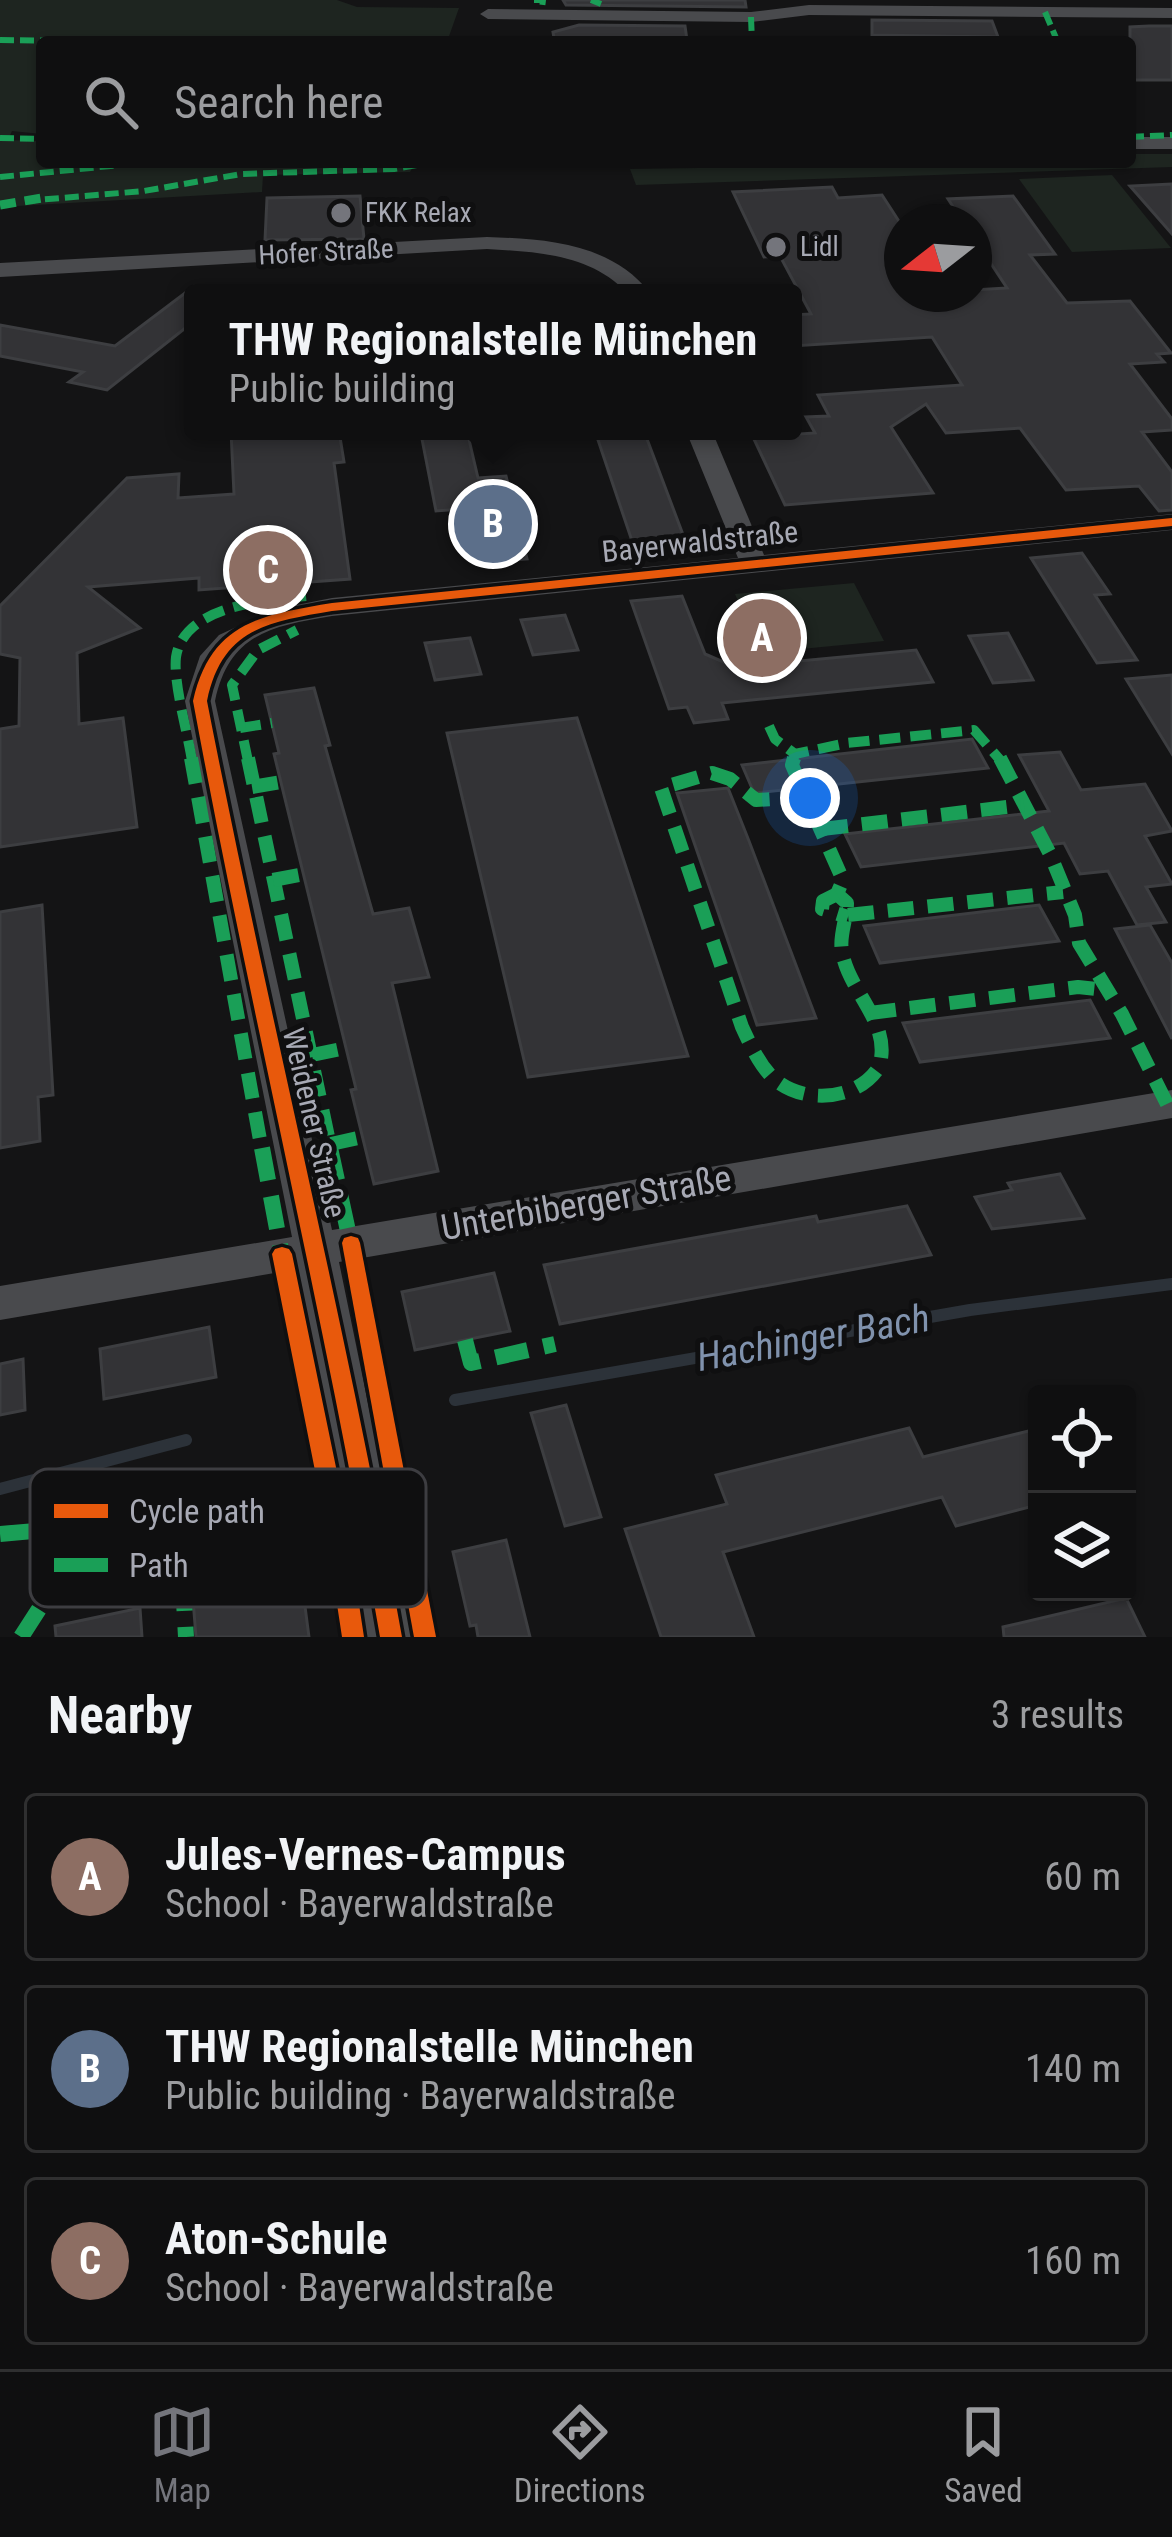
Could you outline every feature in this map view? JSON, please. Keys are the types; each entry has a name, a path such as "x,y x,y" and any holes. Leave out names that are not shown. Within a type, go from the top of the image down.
{"street":[{"path":"490,7 752,17 809,5 1172,13"},
{"path":"1045,12 1055,36"},
{"path":"752,17 752,36"},
{"path":"1136,143 1172,143"},
{"name":"Hofer Straße","path":"0,271 487,243 543,248 600,262 628,284"},
{"path":"703,440 754,564"},
{"name":"Bayerwaldstraße","path":"237,632 274,617 332,607 1172,522"},
{"name":"Weidener Straße","path":"237,632 208,666 200,701 250,972 362,1469"},
{"name":"Unterbiberger Straße","path":"0,1303 1172,1103"},
{"name":"Weidener Straße","path":"386,1607 391,1637"}],"shaded area":[{"path":"0,0 337,0 357,7 459,8 449,36 36,36 36,133 12,131 8,140 36,141 36,168 412,168 410,172 263,175 262,192 0,207"},
{"path":"1136,154 1172,154 1172,167 636,185 630,169 1136,168"},
{"path":"1112,175 1171,248 1072,252 1019,179"},
{"path":"854,583 884,641 760,653 735,594"}],"building":[{"path":"563,0 745,0 746,7 566,5"},
{"path":"872,20 992,21 998,36 935,36 872,35"},
{"path":"579,25 685,26 686,36 554,36 553,32"},
{"path":"1172,26 1172,80 1136,80 1136,36 1130,36 1130,27"},
{"path":"1172,184 1172,234 1130,186"},
{"path":"832,187 838,198 882,195 888,204 884,204 884,312 992,312 992,289 1007,288 992,265 992,204 951,204 948,199 1013,196 1055,254 1030,255 1067,303 1130,301 1171,353 1157,354 1164,362 1130,364 1172,419 1172,430 1142,432 1172,472 1172,510 1159,511 1139,486 1066,490 1020,428 946,433 926,404 891,427 933,493 785,505 754,440 802,440 802,434 815,433 806,417 829,416 818,395 962,385 932,337 802,345 802,314 811,314 802,297 802,284 795,284 780,256 764,257 733,192"},
{"path":"360,196 364,239 265,240 267,198"},
{"path":"184,294 184,329 107,390 69,382 83,372 0,356 0,325 115,346"},
{"path":"231,440 340,440 344,462 334,463 350,579 199,590 199,578 88,587 140,628 77,653 79,724 123,718 137,827 0,847 0,729 19,726 20,658 0,654 0,606 127,478 179,474 178,498 234,494"},
{"path":"422,440 469,440 478,478 506,476 527,559 474,563 462,509 436,511"},
{"path":"598,440 647,440 685,540 633,544"},
{"path":"1082,553 1110,594 1095,595 1137,660 1097,663 1031,558"},
{"path":"682,596 705,654 735,667 916,650 933,682 722,703 728,719 694,723 687,707 669,709 631,601"},
{"path":"565,615 578,650 533,655 521,620"},
{"path":"1008,633 1033,680 993,683 969,636"},
{"path":"470,638 481,674 435,680 425,643"},
{"path":"1172,675 1172,754 1126,679"},
{"path":"314,688 330,745 325,746 373,914 409,908 429,977 392,983 438,1171 374,1184 351,1090 356,1089 274,754 279,753 265,695"},
{"path":"577,718 688,1056 528,1077 447,733"},
{"path":"972,739 988,768 754,793 742,765"},
{"path":"1060,752 1081,790 1145,784 1172,831 1145,836 1172,884 1146,887 1166,922 1137,925 1108,871 1080,874 1064,843 861,867 845,834 1049,811 1019,755"},
{"path":"728,788 816,1018 757,1025 677,793"},
{"path":"42,905 53,1095 38,1097 40,1141 0,1148 0,912"},
{"path":"1039,905 1059,941 880,963 864,926"},
{"path":"1150,925 1172,963 1172,1039 1115,929"},
{"path":"1090,1000 1110,1038 920,1062 903,1023"},
{"path":"1060,1174 1084,1218 992,1229 975,1197 1012,1190 1008,1183"},
{"path":"907,1206 931,1255 560,1324 544,1265 816,1216 818,1222"},
{"path":"494,1273 510,1331 415,1350 402,1292"},
{"path":"209,1327 216,1377 104,1399 100,1349"},
{"path":"23,1359 25,1410 0,1415 0,1364"},
{"path":"566,1405 601,1517 565,1526 531,1413"},
{"path":"909,1428 923,1457 1028,1431 1028,1507 956,1526 942,1497 723,1552 754,1637 661,1637 625,1529 727,1504 716,1475"},
{"path":"506,1540 530,1637 478,1637 476,1625 470,1626 453,1552"},
{"path":"1127,1601 1145,1637 1004,1637 1003,1627"},
{"path":"194,1607 305,1607 309,1637 196,1637"},
{"path":"140,1608 142,1637 56,1637 55,1626"}],"waterway":[{"name":"Hachinger Bach","path":"455,1400 970,1310 1172,1284"},
{"name":"Hachinger Bach","path":"76,1469 186,1440"},
{"name":"Hachinger Bach","path":"0,1489 30,1481"}],"marked path":[{"path":"534,0 543,0 542,8"},
{"path":"591,0 601,4"},
{"path":"1045,12 1055,36"},
{"path":"751,17 752,36"},
{"path":"0,40 36,40"},
{"path":"1136,137 1172,135"},
{"path":"0,138 36,139"},
{"path":"0,177 91,168"},
{"path":"0,205 50,196 144,191 241,174 400,168"},
{"path":"283,1261 205,850 176,656 186,638 214,615 249,604 306,596"},
{"path":"297,630 258,650 232,685 353,1254"},
{"path":"240,728 272,723"},
{"path":"769,726 775,739 795,754"},
{"path":"807,797 756,800 730,779 712,773 661,788 725,987 758,1058 773,1078 804,1093 850,1091 873,1076 883,1050 876,1024 844,961 841,943 847,903 837,894 843,880 792,765 795,754 847,743 974,730 998,755 1050,854 1075,915 1079,943 1122,1014 1167,1104"},
{"path":"252,787 281,782"},
{"path":"822,829 1024,805"},
{"path":"273,880 305,874"},
{"path":"848,915 1063,892"},
{"path":"837,894 823,901 822,909 848,917"},
{"path":"870,1013 1078,987 1106,990"},
{"path":"312,1055 346,1048"},
{"path":"331,1144 363,1137"},
{"path":"465,1340 471,1363 555,1344"},
{"path":"0,1534 30,1531"},
{"path":"21,1637 40,1607"},
{"path":"184,1607 186,1637"}],"cycle path":[{"path":"361,1469 200,701 215,656 229,641 265,622 332,607 1172,522"},
{"path":"351,1243 393,1469"},
{"path":"282,1254 326,1469"},
{"path":"348,1607 353,1637"},
{"path":"386,1607 391,1637"},
{"path":"419,1607 425,1637"}],"place":[{"name":"FKK Relax","path":"341,213"},
{"name":"Lidl","path":"776,247"},
{"name":"THW Regionalstelle München","path":"493,524"},
{"name":"Aton-Schule","path":"268,570"},
{"name":"Jules-Vernes-Campus","path":"762,638"}]}
